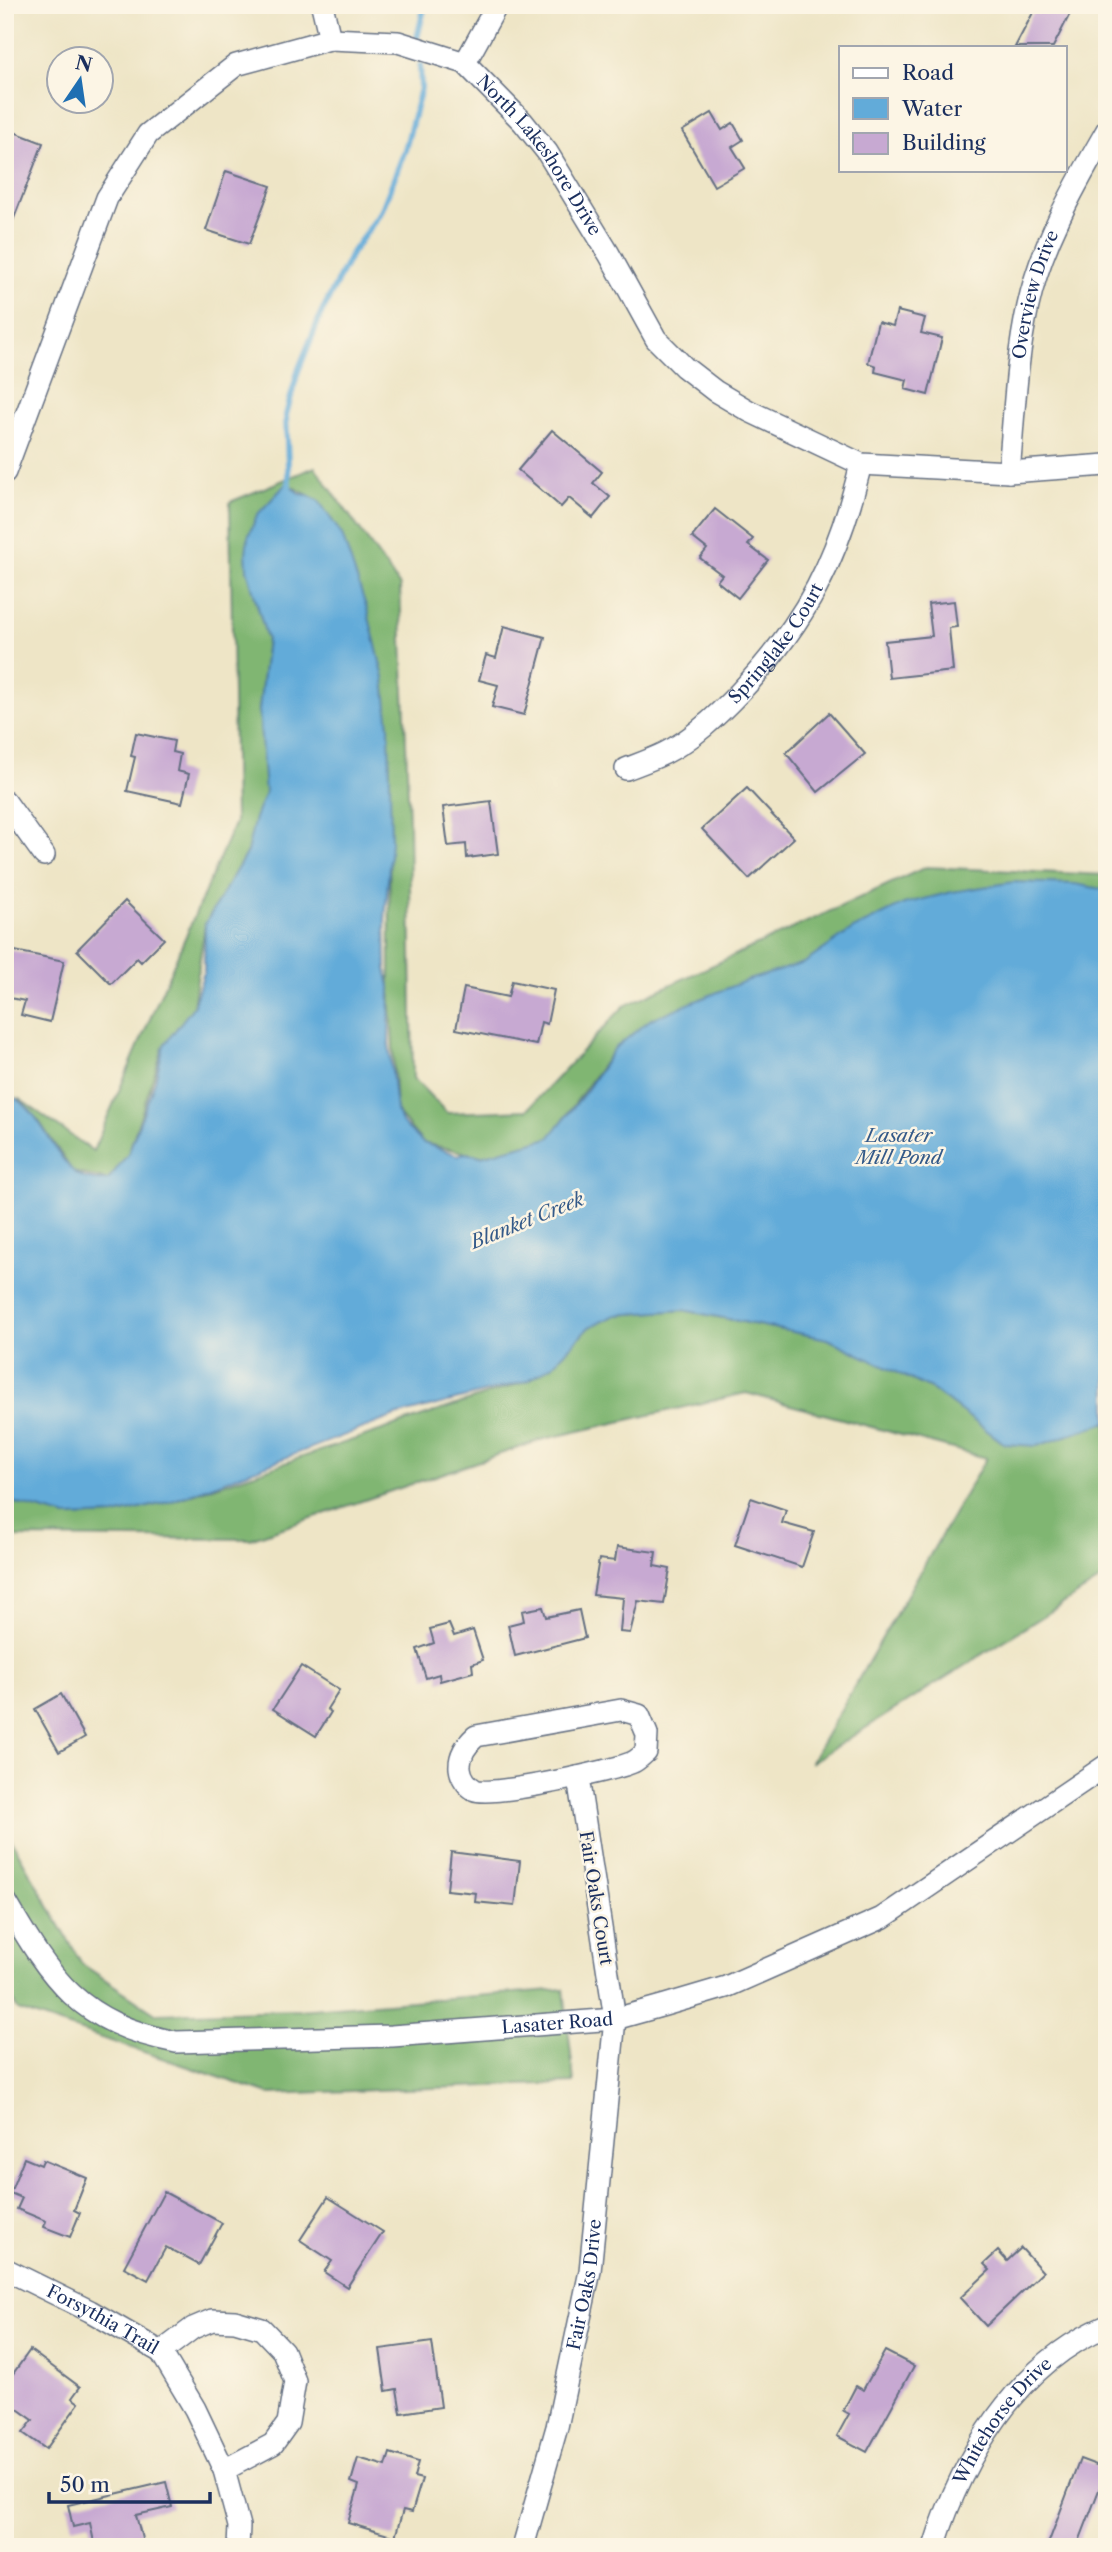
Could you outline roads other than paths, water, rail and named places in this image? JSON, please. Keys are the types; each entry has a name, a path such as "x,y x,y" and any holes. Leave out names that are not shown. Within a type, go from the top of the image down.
{"street":[{"path":"322,5 330,39"},
{"path":"465,63 497,5"},
{"name":"North Lakeshore Drive","path":"5,472 107,198 148,134 236,65 330,39 398,42 465,63 523,122 547,152 609,254 656,339 684,368 749,411 861,464 1009,472 1107,465"},
{"name":"Overview Drive","path":"1009,472 1020,347 1028,304 1052,233 1107,130"},
{"name":"Springlake Court","path":"626,769 666,752 698,732 770,660 796,625 819,586 849,515 861,464"},
{"path":"5,801 44,855"},
{"path":"621,1710 639,1715 647,1734 646,1752 635,1762 578,1776 494,1791 476,1791 466,1783 460,1770 461,1756 467,1744 476,1736 621,1710"},
{"name":"Lasater Road","path":"5,1900 45,1966 62,1986 86,2007 135,2032 176,2042 392,2036 615,2019 726,1986 881,1918 1107,1765"},
{"name":"Fair Oaks Court","path":"578,1776 615,2019"},
{"name":"Fair Oaks Drive","path":"523,2547 557,2427 590,2271 615,2019"},
{"name":"Forsythia Trail","path":"5,2269 90,2311 161,2352 195,2409 224,2470 239,2526 238,2547"},
{"path":"161,2352 193,2328 212,2320 234,2321 262,2329 283,2351 295,2381 288,2423 273,2444 224,2470"},
{"name":"Whitehorse Drive","path":"934,2547 941,2524 979,2446 1009,2403 1036,2373 1060,2352 1089,2333 1107,2326"}],"water":[{"name":"Lasater Mill Pond","path":"287,483 300,494 319,501 342,535 367,609 384,678 389,727 391,841 385,920 386,969 390,986 389,1043 396,1111 403,1124 423,1143 457,1155 465,1153 481,1156 549,1138 587,1090 614,1049 651,1019 745,981 804,963 853,929 904,904 952,892 1014,882 1075,884 1107,890 1107,1422 1037,1446 1005,1444 933,1390 828,1339 683,1310 616,1315 589,1327 552,1366 527,1381 395,1416 172,1501 115,1515 67,1517 5,1500 5,1092 17,1099 35,1117 63,1160 79,1176 108,1180 128,1154 155,1081 164,1045 193,1007 204,972 205,924 247,852 255,818 265,793 259,710 267,639 247,569 246,553 248,537 257,515"}],"waterway":[{"path":"417,38 425,5"},
{"path":"289,490 286,415 298,371 322,312 351,254 381,212 405,150 421,88 420,66"}],"water label":[{"name":"Blanket Creek","path":"527,1220"}]}
